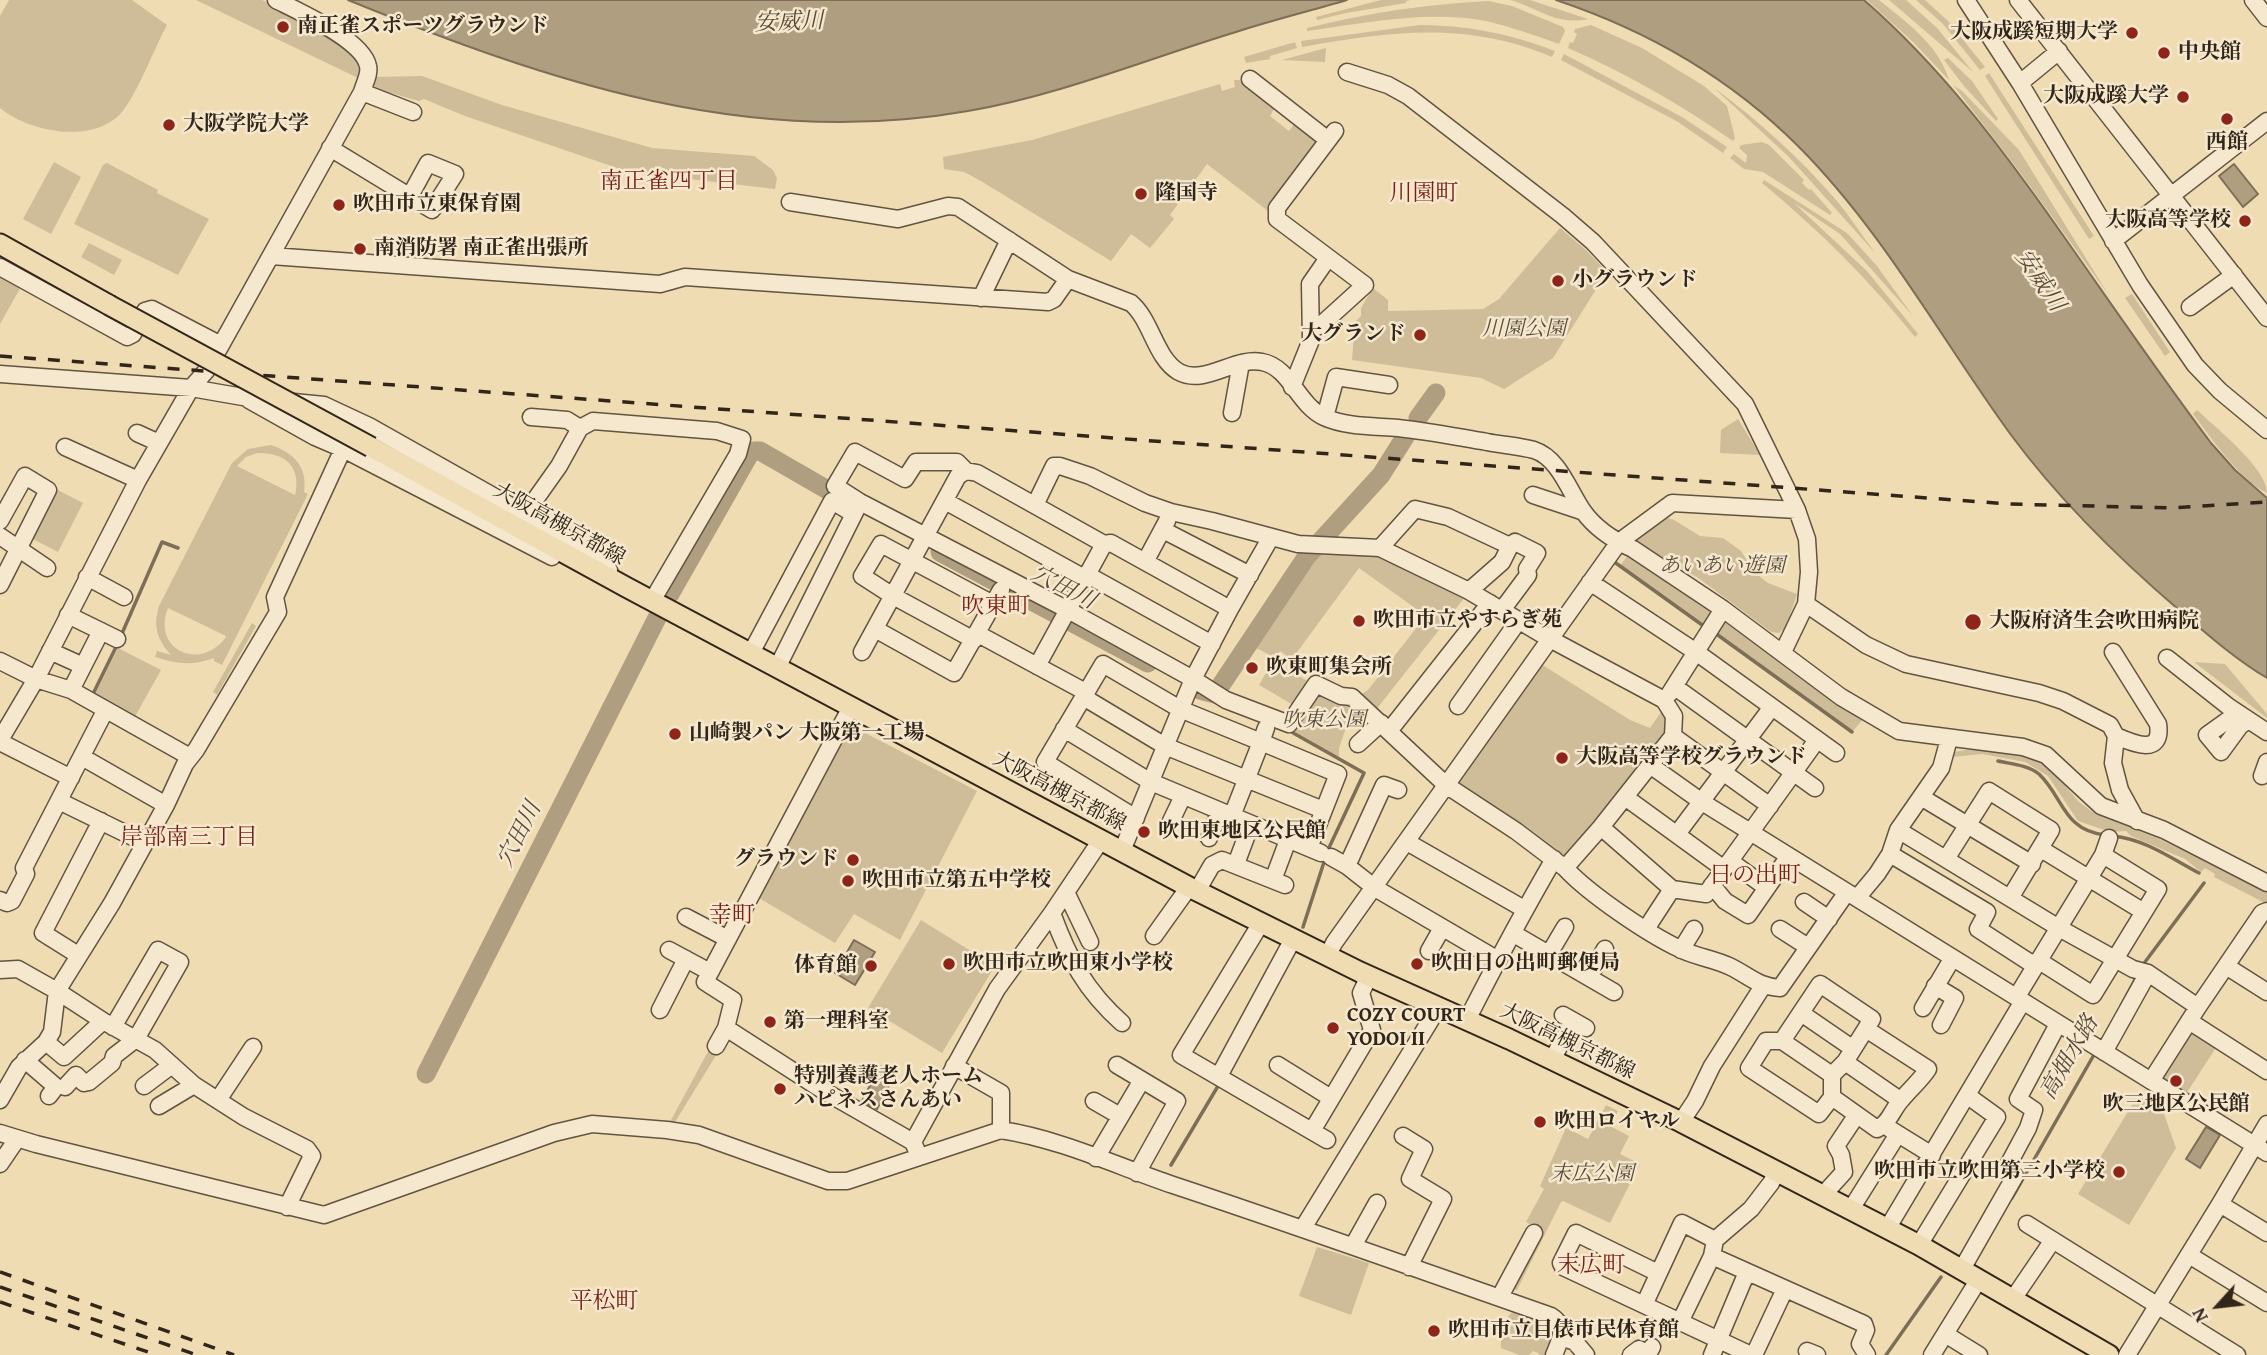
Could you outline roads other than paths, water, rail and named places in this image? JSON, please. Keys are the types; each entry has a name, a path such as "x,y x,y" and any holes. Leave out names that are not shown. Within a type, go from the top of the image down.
{"main road":[{"name":"大阪高槻京都線","path":"0,244 626,587 1193,889 1368,976 1681,1122 1824,1194 1962,1269 2109,1355"}],"street":[{"path":"71,778 0,741 36,679 138,480 191,388 221,345 362,92 369,70 361,53 331,27 276,0"},
{"path":"1966,0 2020,83 2140,285 2194,365 2220,391 2267,429"},
{"path":"2018,0 2267,318"},
{"path":"2253,0 2266,17"},
{"path":"2020,83 2059,51"},
{"path":"1347,72 1388,85 1408,96 1563,216 1593,242 1745,404 1797,510 1807,539 1809,572 1806,604 1783,652"},
{"path":"1250,79 1332,135 1277,208 1278,219 1365,285 1313,329"},
{"path":"362,92 413,112"},
{"path":"2113,241 2267,121"},
{"path":"330,148 410,196"},
{"path":"790,202 898,219 952,206 958,207 1068,279 1131,303 1138,310 1167,361 1178,371 1198,375 1241,363 1255,361 1270,364 1312,409 1325,417 1354,424 1421,431 1535,450 1555,464 1584,512 1619,542 1633,549 1719,615 1783,652 1841,697 1899,732 1949,739 1982,740 2023,747 2046,755 2101,806 2164,830 2267,883"},
{"path":"981,298 1009,240"},
{"path":"271,256 660,284 685,277 1048,302 1054,299 1068,279"},
{"path":"1292,387 1305,361 1313,329 1310,284 1328,258"},
{"path":"0,267 127,337 135,330"},
{"path":"2190,307 2234,275"},
{"path":"143,315 145,311 152,309 221,345"},
{"path":"1232,413 1241,363"},
{"path":"0,374 191,388 243,397 324,405 369,426 562,535 620,578 626,587"},
{"path":"1325,417 1336,377 1389,385"},
{"path":"243,397 315,437 591,576 626,587"},
{"path":"531,417 567,420 580,428"},
{"path":"525,514 559,466 580,428 593,421 717,431 741,439 738,454 652,601"},
{"path":"137,433 159,443"},
{"path":"65,447 138,480"},
{"path":"0,1100 25,1060 46,1042 52,1032 57,991 112,903 190,757 197,750 278,612 275,597 343,450"},
{"path":"875,629 954,673 997,597 857,509 835,486 855,452 905,479 916,462 957,462 966,471 977,473 1104,544 1111,543 1230,609"},
{"path":"1035,505 1054,467 1060,466 1090,476 1145,503 1171,512 1272,537 1317,545 1380,548 1469,591 1550,639 1664,700 1674,716 1673,736 1601,827 1560,863 1524,909 1467,1020"},
{"path":"862,652 958,476 966,471"},
{"path":"0,521 24,476 48,490 0,585"},
{"path":"1533,495 1584,512"},
{"path":"945,500 1079,575 1087,576 1212,644"},
{"path":"751,653 832,501 857,509"},
{"path":"1328,955 1619,542 1672,503 1797,510"},
{"path":"777,668 857,509"},
{"path":"1380,548 1415,509 1448,517 1510,546"},
{"path":"1145,562 1171,512"},
{"path":"1163,530 1250,575"},
{"path":"0,536 47,568"},
{"path":"1122,851 1191,685 1230,609 1272,537"},
{"path":"1358,744 1385,727 1528,575 1527,569 1537,553 1515,542 1502,562 1469,591"},
{"path":"1324,810 1165,746 1090,701 1080,689 893,596 862,576 881,544 919,548 1064,616 1191,685 1210,690 1226,700 1289,724 1315,684 1341,696 1352,697 1446,786 1516,831 1560,863 1578,882 1646,929 1681,950 1729,966 1772,987 1803,1010 1848,1055 1900,1100"},
{"path":"1037,666 1104,544"},
{"path":"87,577 124,597"},
{"path":"1590,582 1696,652 1836,753"},
{"path":"1806,604 1866,645 1906,664 2063,701 2110,725 2116,736 2113,763 2116,776 2120,790 2137,821"},
{"path":"68,615 117,639"},
{"path":"1664,700 1675,687 1719,615"},
{"path":"1458,706 1519,620"},
{"path":"71,690 101,631"},
{"path":"50,651 83,666"},
{"path":"2113,652 2163,721 2157,739 2150,745 2141,746 2116,736"},
{"path":"2167,658 2244,723 2267,732"},
{"path":"0,661 36,679 71,690 190,757"},
{"path":"1136,818 1045,762 1103,664 1180,709 1264,735 1338,774 1324,810 1320,853"},
{"path":"1675,687 1815,788"},
{"path":"716,1046 726,1028 733,1000 705,982 850,707"},
{"path":"1677,834 1772,707"},
{"path":"0,900 7,903 12,901 26,874 24,868 105,711"},
{"path":"1064,729 1151,782 1347,866 1375,888 1498,960"},
{"path":"1209,838 1247,779 1264,735"},
{"path":"1673,736 1769,806"},
{"path":"1681,1122 1712,1066 1772,987 1829,919 1877,874 1890,854 1898,830 1941,768 1949,739"},
{"path":"1601,827 1672,889 1706,894 1817,740"},
{"path":"82,757 166,805"},
{"path":"1650,765 1702,802 2261,1149"},
{"path":"1347,866 1364,809 1384,785 1398,790"},
{"path":"1946,859 1989,791 2051,830 2010,898"},
{"path":"1171,821 1183,796"},
{"path":"1625,797 1677,834 1767,887"},
{"path":"1921,797 2032,864"},
{"path":"60,801 145,843"},
{"path":"78,955 43,933 102,821"},
{"path":"1236,864 1251,824"},
{"path":"1898,830 2059,928 2115,960 2142,971 2267,1071"},
{"path":"1887,1229 2020,1006 2019,993 2103,855 2109,838"},
{"path":"913,1142 997,989 1101,839"},
{"path":"1154,936 1212,865 1222,860 1279,882 1288,839"},
{"path":"1407,842 1524,909"},
{"path":"2041,849 2144,912"},
{"path":"1890,854 1987,912 1978,929 2029,962 2044,964 2093,995 2158,889 2103,855"},
{"path":"1712,886 1725,901 1748,915 1789,856"},
{"path":"1646,929 1672,889"},
{"path":"1066,892 1090,942"},
{"path":"1804,902 1829,919"},
{"path":"1052,913 1065,948 1089,989 1122,1023"},
{"path":"2151,1081 2193,1014 2265,914"},
{"path":"686,917 728,939"},
{"path":"1261,923 1181,1055 1327,1139"},
{"path":"1549,954 1565,927"},
{"path":"1429,951 1443,928"},
{"path":"1681,950 1694,929"},
{"path":"1780,929 1808,947"},
{"path":"1514,933 1614,992"},
{"path":"1219,1076 1293,939"},
{"path":"1589,977 1605,949"},
{"path":"46,1042 65,1057 108,1024 158,950 180,962 136,1039 114,1056 112,1063 89,1082 84,1083 76,1075 65,1087"},
{"path":"669,950 710,972"},
{"path":"660,1010 686,959"},
{"path":"1923,1008 1952,959"},
{"path":"2226,966 2267,992"},
{"path":"0,970 18,969 57,991 155,1050 194,1085 244,1117 307,1149 312,1156 287,1207"},
{"path":"2100,1049 2142,971"},
{"path":"1312,1130 1372,1030 1361,993 1368,976"},
{"path":"1782,1041 1821,984 1872,1019 1832,1075 1832,1097 1819,1114 1749,1069 1766,1041 1782,1041 1832,1075"},
{"path":"1935,986 1955,999 1941,1024"},
{"path":"1303,1228 1438,1007"},
{"path":"1552,1060 1574,1021"},
{"path":"1962,1269 2015,1176 2006,1169 2028,1128 2034,1110 2018,1100 2058,1024"},
{"path":"726,1028 824,1091 913,1142 920,1157"},
{"path":"1851,1209 1891,1130 1900,1100 1918,1084 1928,1069 1866,1029"},
{"path":"218,1100 252,1054"},
{"path":"25,1060 54,1085 50,1097"},
{"path":"144,1086 172,1065"},
{"path":"1117,1065 1177,1101 1138,1173"},
{"path":"1278,1065 1331,1098"},
{"path":"954,1066 1001,1093 1001,1130"},
{"path":"1096,1158 1142,1080"},
{"path":"159,1106 194,1085"},
{"path":"1919,1245 1997,1117 1968,1096"},
{"path":"1832,1097 1877,1129 1891,1130 1932,1155"},
{"path":"1094,1101 1120,1116"},
{"path":"1824,1194 1844,1172 1841,1155 1836,1146 1856,1116"},
{"path":"0,1133 324,1215 554,1133 592,1124 699,1135 828,1181 847,1181 1001,1130 1018,1132 1353,1245 1550,1317 1560,1325 1561,1337 1554,1355"},
{"path":"2127,1355 2220,1204 2261,1149 2267,1124"},
{"path":"1403,1136 1430,1152 1410,1179"},
{"path":"0,1164 16,1139"},
{"path":"1680,1322 1714,1248 1751,1209 1777,1171"},
{"path":"1394,1172 1443,1199 1409,1267"},
{"path":"1353,1245 1377,1203"},
{"path":"2220,1204 2267,1233"},
{"path":"1644,1305 1682,1223 1747,1272 1864,1324 1866,1330 1860,1344 1867,1355"},
{"path":"2027,1224 2237,1355"},
{"path":"1503,1291 1534,1233"},
{"path":"1658,1273 1576,1233 1561,1263 1563,1267 1680,1322 1714,1348 1753,1355 1785,1289"},
{"path":"2013,1298 2053,1240"},
{"path":"2189,1255 2267,1303"},
{"path":"1714,1348 1747,1272"},
{"path":"1932,1355 1979,1279"},
{"path":"1945,1334 1979,1355"},
{"path":"1561,1337 1575,1342 1586,1355"},
{"path":"1631,1355 1639,1349 1648,1354 1652,1347"}],"water":[{"name":"安威川","path":"348,0 1347,0 1070,86 1002,104 886,121 806,122 728,114 650,100 574,81 498,57"},
{"name":"安威川","path":"1556,0 1864,0 1892,26 1944,80 1992,139 2211,443 2235,470 2267,498 2267,678 2222,646 2156,590 2090,527 2049,483 1985,399 1884,249 1829,179 1772,121 1715,78 1654,41"},
{"path":"2234,164 2258,194 2243,207 2219,176"},
{"path":"854,940 875,952 855,985 835,973"},
{"path":"880,1066 895,1074 877,1109 862,1101"},
{"path":"2206,1127 2220,1135 2200,1168 2186,1159"}],"waterway":[{"name":"穴田川","path":"1418,418 1436,393"},
{"name":"穴田川","path":"1200,690 1215,694 1307,556 1381,475 1405,437"},
{"name":"穴田川","path":"670,594 749,455 754,451 760,451 852,504"},
{"path":"120,638 162,542 178,548"},
{"name":"穴田川","path":"940,552 1148,663"},
{"path":"1613,561 1705,627"},
{"name":"穴田川","path":"426,1074 657,618"},
{"path":"1715,633 1852,732"},
{"path":"92,696 117,645"},
{"path":"1288,730 1364,773 1327,852"},
{"path":"1998,761 2035,771 2047,783 2072,820 2080,827 2105,835"},
{"path":"2113,836 2146,845 2199,873"},
{"path":"1303,927 1325,859"},
{"name":"高畑水路","path":"2142,966 2204,883"},
{"name":"高畑水路","path":"2121,1006 2137,976"},
{"path":"1257,1022 1267,1004"},
{"name":"高畑水路","path":"2012,1198 2095,1053"},
{"path":"1171,1165 1218,1086"},
{"name":"高畑水路","path":"1886,1355 1941,1277"}],"railway":[{"path":"0,356 2009,504 2172,508 2267,502"},
{"path":"0,1272 234,1355"},
{"path":"0,1287 197,1355"},
{"path":"0,1302 157,1355"}],"place":[{"name":"南正雀スポーツグラウンド","path":"283,27"},
{"name":"大阪成蹊短期大学","path":"2132,33"},
{"name":"中央館","path":"2164,53"},
{"name":"大阪成蹊大学","path":"2183,97"},
{"name":"西館","path":"2227,119"},
{"name":"大阪学院大学","path":"169,125"},
{"name":"隆国寺","path":"1141,194"},
{"name":"吹田市立東保育園","path":"339,205"},
{"name":"大阪高等学校","path":"2245,221"},
{"name":"南消防署 南正雀出張所","path":"360,249"},
{"name":"小グラウンド","path":"1558,281"},
{"name":"大グランド","path":"1420,335"},
{"name":"吹田市立やすらぎ苑","path":"1359,621"},
{"name":"大阪府済生会吹田病院","path":"1973,622"},
{"name":"吹東町集会所","path":"1252,668"},
{"name":"山崎製パン 大阪第一工場","path":"675,734"},
{"name":"大阪高等学校グラウンド","path":"1562,758"},
{"name":"吹田東地区公民館","path":"1144,832"},
{"name":"グラウンド","path":"853,860"},
{"name":"吹田市立第五中学校","path":"848,881"},
{"name":"吹田市立吹田東小学校","path":"949,964"},
{"name":"吹田日の出町郵便局","path":"1417,964"},
{"name":"体育館","path":"871,966"},
{"name":"第一理科室","path":"770,1022"},
{"name":"COZY COURT YODOI Ⅱ","path":"1333,1028"},
{"name":"吹三地区公民館","path":"2176,1081"},
{"name":"特別養護老人ホーム ハピネスさんあい","path":"780,1089"},
{"name":"吹田ロイヤル","path":"1540,1122"},
{"name":"吹田市立吹田第三小学校","path":"2119,1172"},
{"name":"吹田市立目俵市民体育館","path":"1434,1331"}],"district":[{"name":"南正雀四丁目","path":"669,182"},
{"name":"川園町","path":"1424,194"},
{"name":"吹東町","path":"996,607"},
{"name":"岸部南三丁目","path":"189,838"},
{"name":"日の出町","path":"1755,876"},
{"name":"幸町","path":"732,916"},
{"name":"末広町","path":"1591,1266"},
{"name":"平松町","path":"604,1302"}],"park label":[{"name":"川園公園","path":"1524,330"},
{"name":"あいあい遊園","path":"1722,567"},
{"name":"吹東公園","path":"1324,721"},
{"name":"末広公園","path":"1592,1175"}]}
